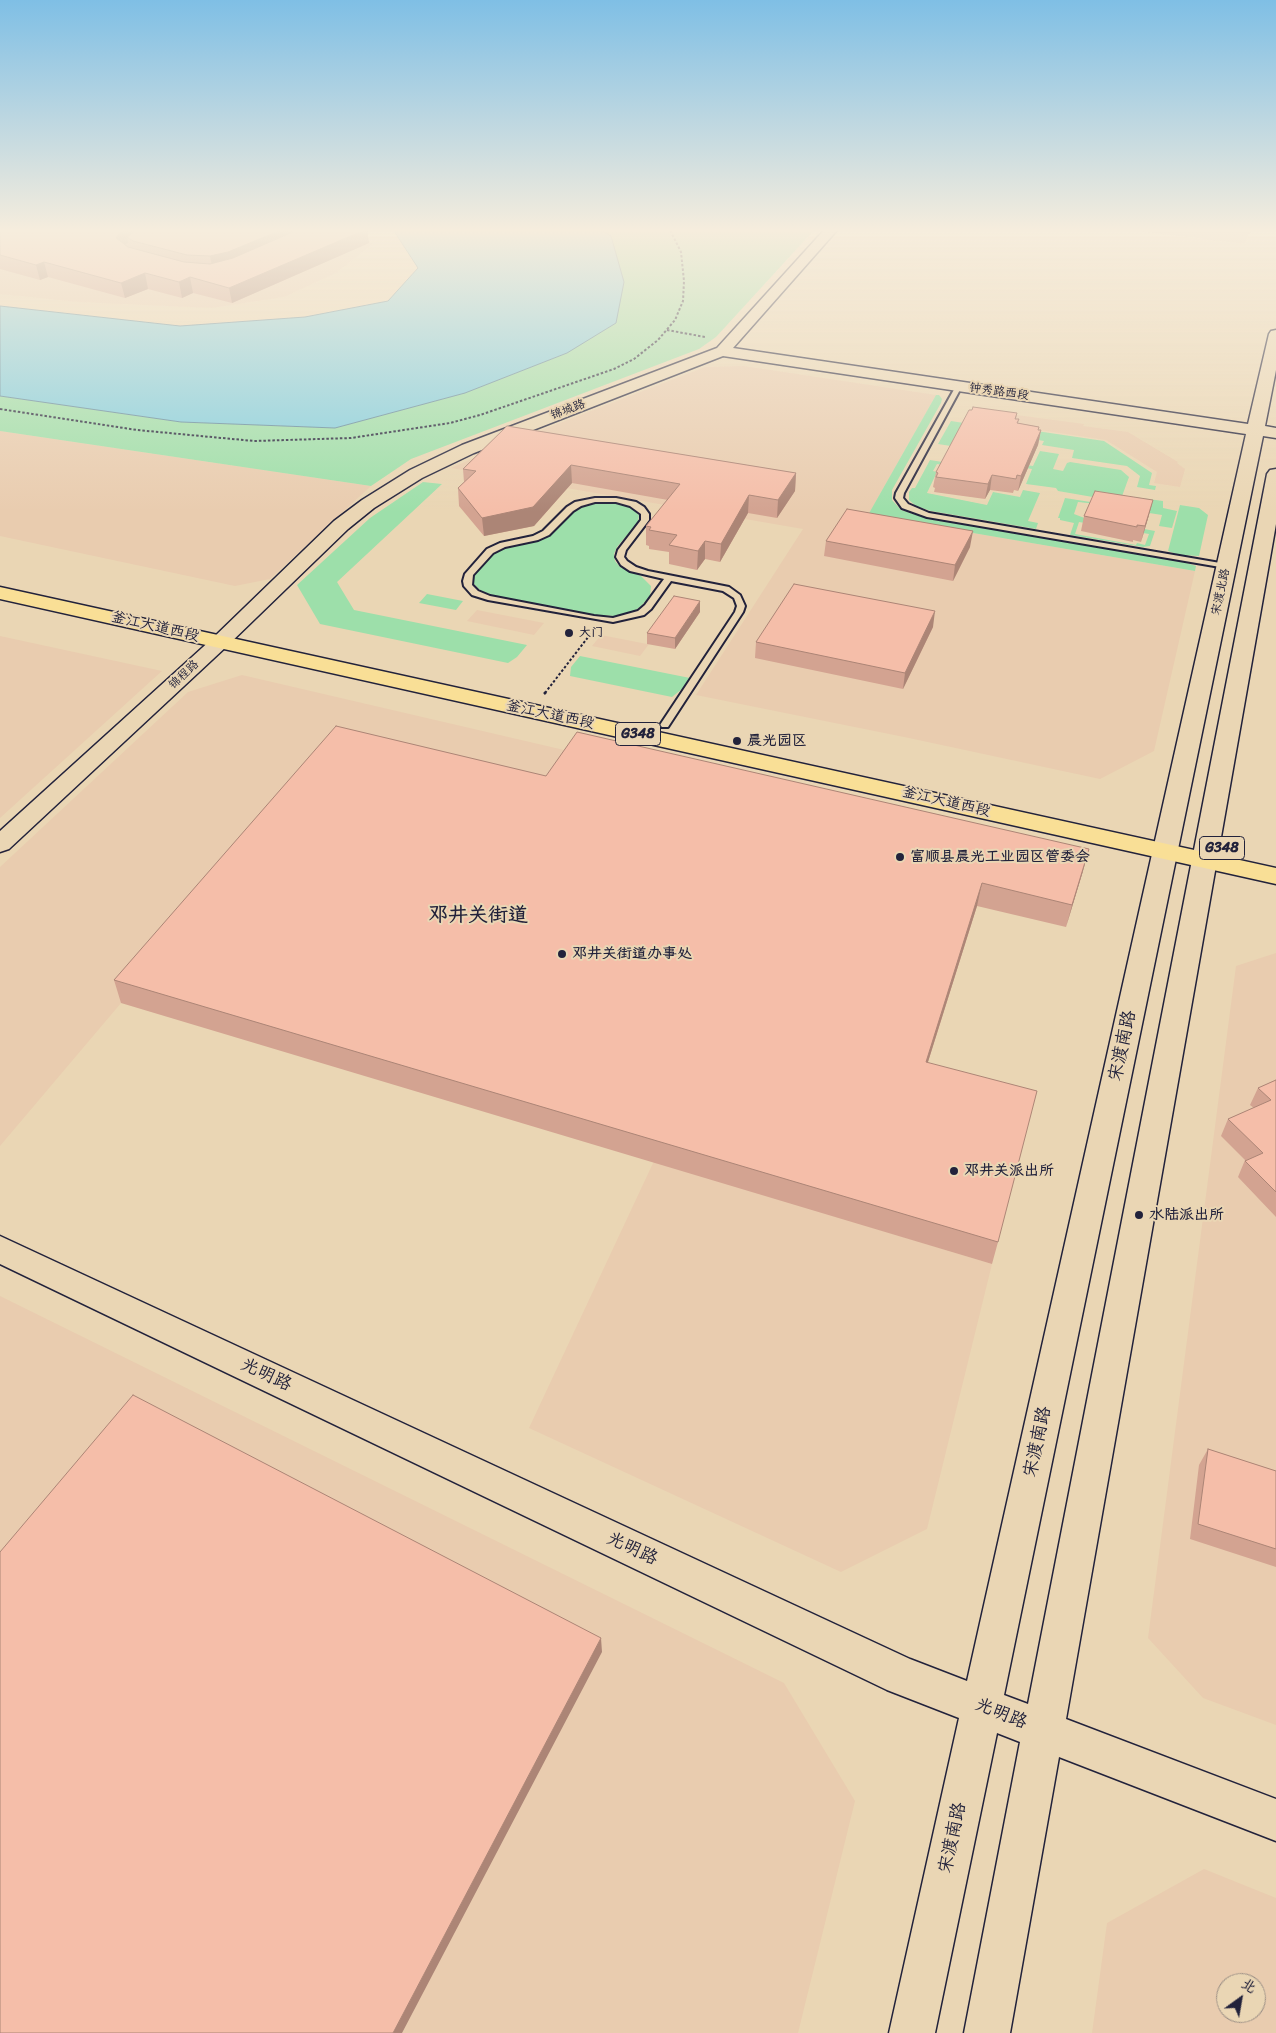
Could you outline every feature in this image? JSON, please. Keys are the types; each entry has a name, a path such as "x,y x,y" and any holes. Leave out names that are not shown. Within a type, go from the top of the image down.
{"highway":[{"name":"釜江大道西段","path":"0,581 226,637 1167,844 1206,852 1276,860"},
{"name":"釜江大道西段","path":"0,592 540,698 665,725 1167,844"},
{"name":"釜江大道西段","path":"1206,852 1276,876"}],"main road":[{"path":"727,346 748,323"},
{"name":"宋渡北路","path":"1167,844 1276,334"},
{"name":"钟秀路西段","path":"727,346 959,386 1276,433"},
{"name":"锦城路","path":"416,474 468,449 727,346"},
{"name":"锦程路","path":"0,844 226,637 341,525 392,487 416,474"},
{"path":"987,2033 1276,474"},
{"name":"宋渡南路","path":"912,2033 1167,844"},
{"name":"光明路","path":"0,1250 901,1676 1276,1820"}],"lane":[{"path":"959,386 900,493 899,498 905,506 934,516 1226,566"},
{"path":"665,725 739,612 741,606 737,597 726,590 639,571 624,563 620,556 622,550 645,520 644,514 637,506 628,502 601,499 573,506 550,531 541,536 494,549 468,577 468,586 481,596 602,619 622,618 641,613 648,607 669,578"}],"path":[{"path":"0,409 138,430 254,441 351,438 450,423 480,415 614,370 634,359 658,340 672,323"},
{"path":"666,330 727,346"},
{"path":"540,698 602,619"}],"shaded area":[{"path":"744,366 936,395 868,515 1195,571 1154,751 1100,779 696,695 803,529 451,468 508,443 705,367"},
{"path":"979,410 1128,432 1178,462 1185,469 1180,487 1154,483 1157,472 1106,440 974,420"},
{"path":"0,431 371,486 270,579 235,586 0,536"},
{"path":"477,610 544,623 534,635 467,621"},
{"path":"601,635 649,644 640,656 592,646"},
{"path":"0,636 162,671 0,818"},
{"path":"242,675 577,753 547,798 232,872 0,1146 0,867 188,692"},
{"path":"1276,953 1276,1725 1203,1698 1148,1638 1236,966"},
{"path":"654,1161 992,1264 927,1529 841,1572 529,1428"},
{"path":"0,1296 784,1683 855,1801 798,2033 0,2033"},
{"path":"1204,1869 1276,1898 1276,2033 1092,2033 1107,1923"}],"green space":[{"path":"578,323 729,323 716,337 699,349 411,459 371,486 0,431 0,396 181,422 335,428 465,393 567,353"},
{"path":"936,395 939,395 942,399 941,403 892,490 892,500 901,510 929,519 1181,561 1196,566 1195,571 868,515"},
{"path":"951,421 964,423 953,443 978,448 968,469 937,464 933,471 937,472 927,493 987,505 993,492 1020,497 1023,490 1040,493 1028,521 1038,523 1036,529 931,511 916,506 909,500 909,492 912,488 915,488 930,460 962,465 970,449 938,444"},
{"path":"1023,429 1104,441 1152,473 1149,485 1156,486 1155,490 1137,487 1140,476 1127,466 1072,458 1074,450 1042,445 1044,441 1019,437"},
{"path":"1040,451 1059,454 1053,469 1063,471 1067,463 1070,462 1121,470 1129,477 1121,499 1116,501 1058,491 1056,488 1026,484 1032,469 1000,464 1002,461 1033,466"},
{"path":"423,482 442,484 337,582 354,610 527,645 517,657 508,663 320,624 297,585 370,518"},
{"path":"1134,497 1163,501 1163,508 1177,511 1172,528 1159,526 1162,515 1130,510"},
{"path":"1065,498 1116,506 1078,502 1074,514 1087,519 1085,523 1079,522 1075,534 1145,545 1149,534 1143,533 1144,529 1155,531 1150,546 1143,547 1070,535 1074,523 1058,518"},
{"path":"611,502 630,506 639,515 638,522 617,547 614,554 615,561 620,567 641,576 651,586 650,596 633,612 616,616 595,615 495,596 481,591 474,584 473,581 476,573 498,550 549,535 578,508 591,503"},
{"path":"1180,505 1199,508 1208,515 1199,556 1179,555 1168,551"},
{"path":"427,594 463,601 456,610 419,603"},
{"path":"580,656 690,678 682,689 672,697 570,676 571,667"}],"water":[{"path":"0,323 152,323 180,326 223,323 616,323 567,353 465,393 335,428 181,422 0,396"}],"building":[{"path":"973,407 1017,413 1015,419 1019,419 1017,423 1039,427 1038,430 1041,430 1021,476 1017,475 1016,479 992,475 988,484 936,477 938,473 936,472 969,410 972,410"},
{"path":"507,426 796,473 778,500 749,495 721,544 705,541 698,551 669,545 677,535 649,530 651,527 646,526 680,484 571,465 533,507 482,518 458,488 476,471 463,469"},
{"path":"1095,491 1153,500 1145,526 1137,525 1137,527 1084,516"},
{"path":"847,509 973,531 955,565 826,541"},
{"path":"794,584 935,611 905,673 756,642"},
{"path":"674,596 700,601 675,638 647,633"},
{"name":"邓井关街道办事处","path":"336,726 546,776 577,732 1089,849 1072,905 982,883 926,1062 1037,1091 998,1242 114,980"},
{"path":"1276,1080 1276,1192 1245,1161 1263,1153 1228,1119 1271,1100 1258,1088"},
{"path":"133,1395 601,1638 393,2033 0,2033 0,1552"},
{"path":"1208,1449 1276,1471 1276,1549 1198,1524"}],"place":[{"name":"大门","path":"569,633"},
{"name":"晨光园区","path":"737,741"},
{"name":"富顺县晨光工业园区管委会","path":"900,857"},
{"name":"邓井关街道办事处","path":"562,954"},
{"name":"邓井关派出所","path":"954,1171"},
{"name":"水陆派出所","path":"1139,1215"}],"district":[{"name":"邓井关街道","path":"478,916"}]}
